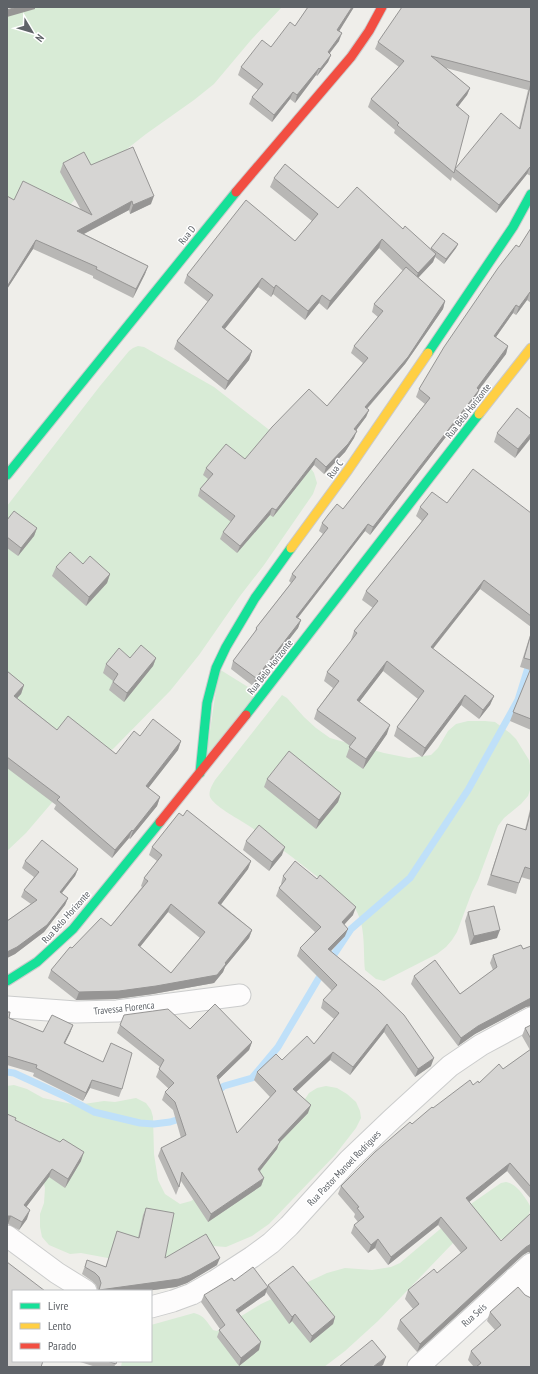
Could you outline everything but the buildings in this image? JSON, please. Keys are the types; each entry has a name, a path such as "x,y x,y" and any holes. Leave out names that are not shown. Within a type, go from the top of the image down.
{"street":[{"name":"Rua D","path":"7,475 209,225 316,96 351,57 369,31 382,7"},
{"name":"Rua C","path":"200,773 207,703 216,668 226,647 255,598 348,470 513,227 531,194"},
{"name":"Rua Belo Horizonte","path":"7,981 28,968 63,940 81,920 262,696 531,348"},
{"name":"Travessa Florenca","path":"7,1007 76,1012 117,1011 240,995"},
{"name":"Rua Pastor Manoel Rodrigues","path":"152,1307 192,1294 221,1278 271,1243 289,1226 349,1160 450,1066 482,1045 531,1018"},
{"path":"7,1236 57,1273 84,1290"},
{"name":"Rua Seis","path":"418,1367 531,1264"},
{"path":"515,1278 531,1295"}],"green space":[{"path":"7,7 282,7 251,40 214,84 99,171 35,246 7,283"},
{"path":"138,346 144,347 214,387 277,436 310,467 314,473 317,483 313,494 264,565 240,596 199,655 170,691 114,748 67,785 26,833 7,851 7,506 100,386 129,351"},
{"path":"219,669 261,695 205,765"},
{"path":"282,695 287,698 316,728 330,738 384,753 409,758 431,755 438,748 448,731 456,724 468,721 485,721 495,722 510,733 516,739 529,760 531,770 531,787 528,796 504,818 498,826 478,880 457,932 452,940 437,954 384,981 376,979 365,970 363,932 359,917 351,903 278,846 221,808 210,797 210,790 215,780"},
{"path":"14,1085 27,1089 43,1098 77,1105 104,1101 115,1102 136,1098 146,1103 151,1110 153,1117 154,1154 158,1180 165,1194 180,1204 191,1201 201,1194 303,1102 309,1093 317,1088 326,1086 337,1088 347,1094 356,1102 361,1118 356,1128 335,1155 269,1224 252,1236 226,1247 213,1246 140,1264 81,1253 70,1254 49,1245 42,1237 40,1214 44,1203 45,1188 43,1179 47,1136 7,1116 7,1086"},
{"path":"506,1182 518,1189 530,1206 530,1211 521,1225 503,1240 483,1225 453,1243 378,1321 345,1351 324,1367 121,1367 122,1362 152,1362 152,1325 194,1313 203,1318 213,1330 217,1331 261,1304 327,1273 345,1268 372,1270 391,1267 400,1263 465,1208 501,1183"}],"waterway":[{"path":"329,962 351,929 410,878 468,790 518,700 531,658"},
{"path":"215,1093 224,1086 252,1078 278,1047 323,971"},
{"path":"7,1072 14,1073 64,1096 94,1112 140,1123 154,1124 170,1122 183,1118"}],"traffic: fast":[{"path":"7,475 236,192"},
{"path":"428,353 513,227 531,194"},
{"path":"246,715 479,414"},
{"path":"200,773 207,703 216,668 226,647 255,598 291,548"},
{"path":"7,981 37,962 73,929 160,822"}],"traffic: slow":[{"path":"479,414 531,348"},
{"path":"291,548 348,470 428,353"}],"traffic: jam":[{"path":"236,192 351,57 369,31 382,7"},
{"path":"160,822 246,715"}]}
